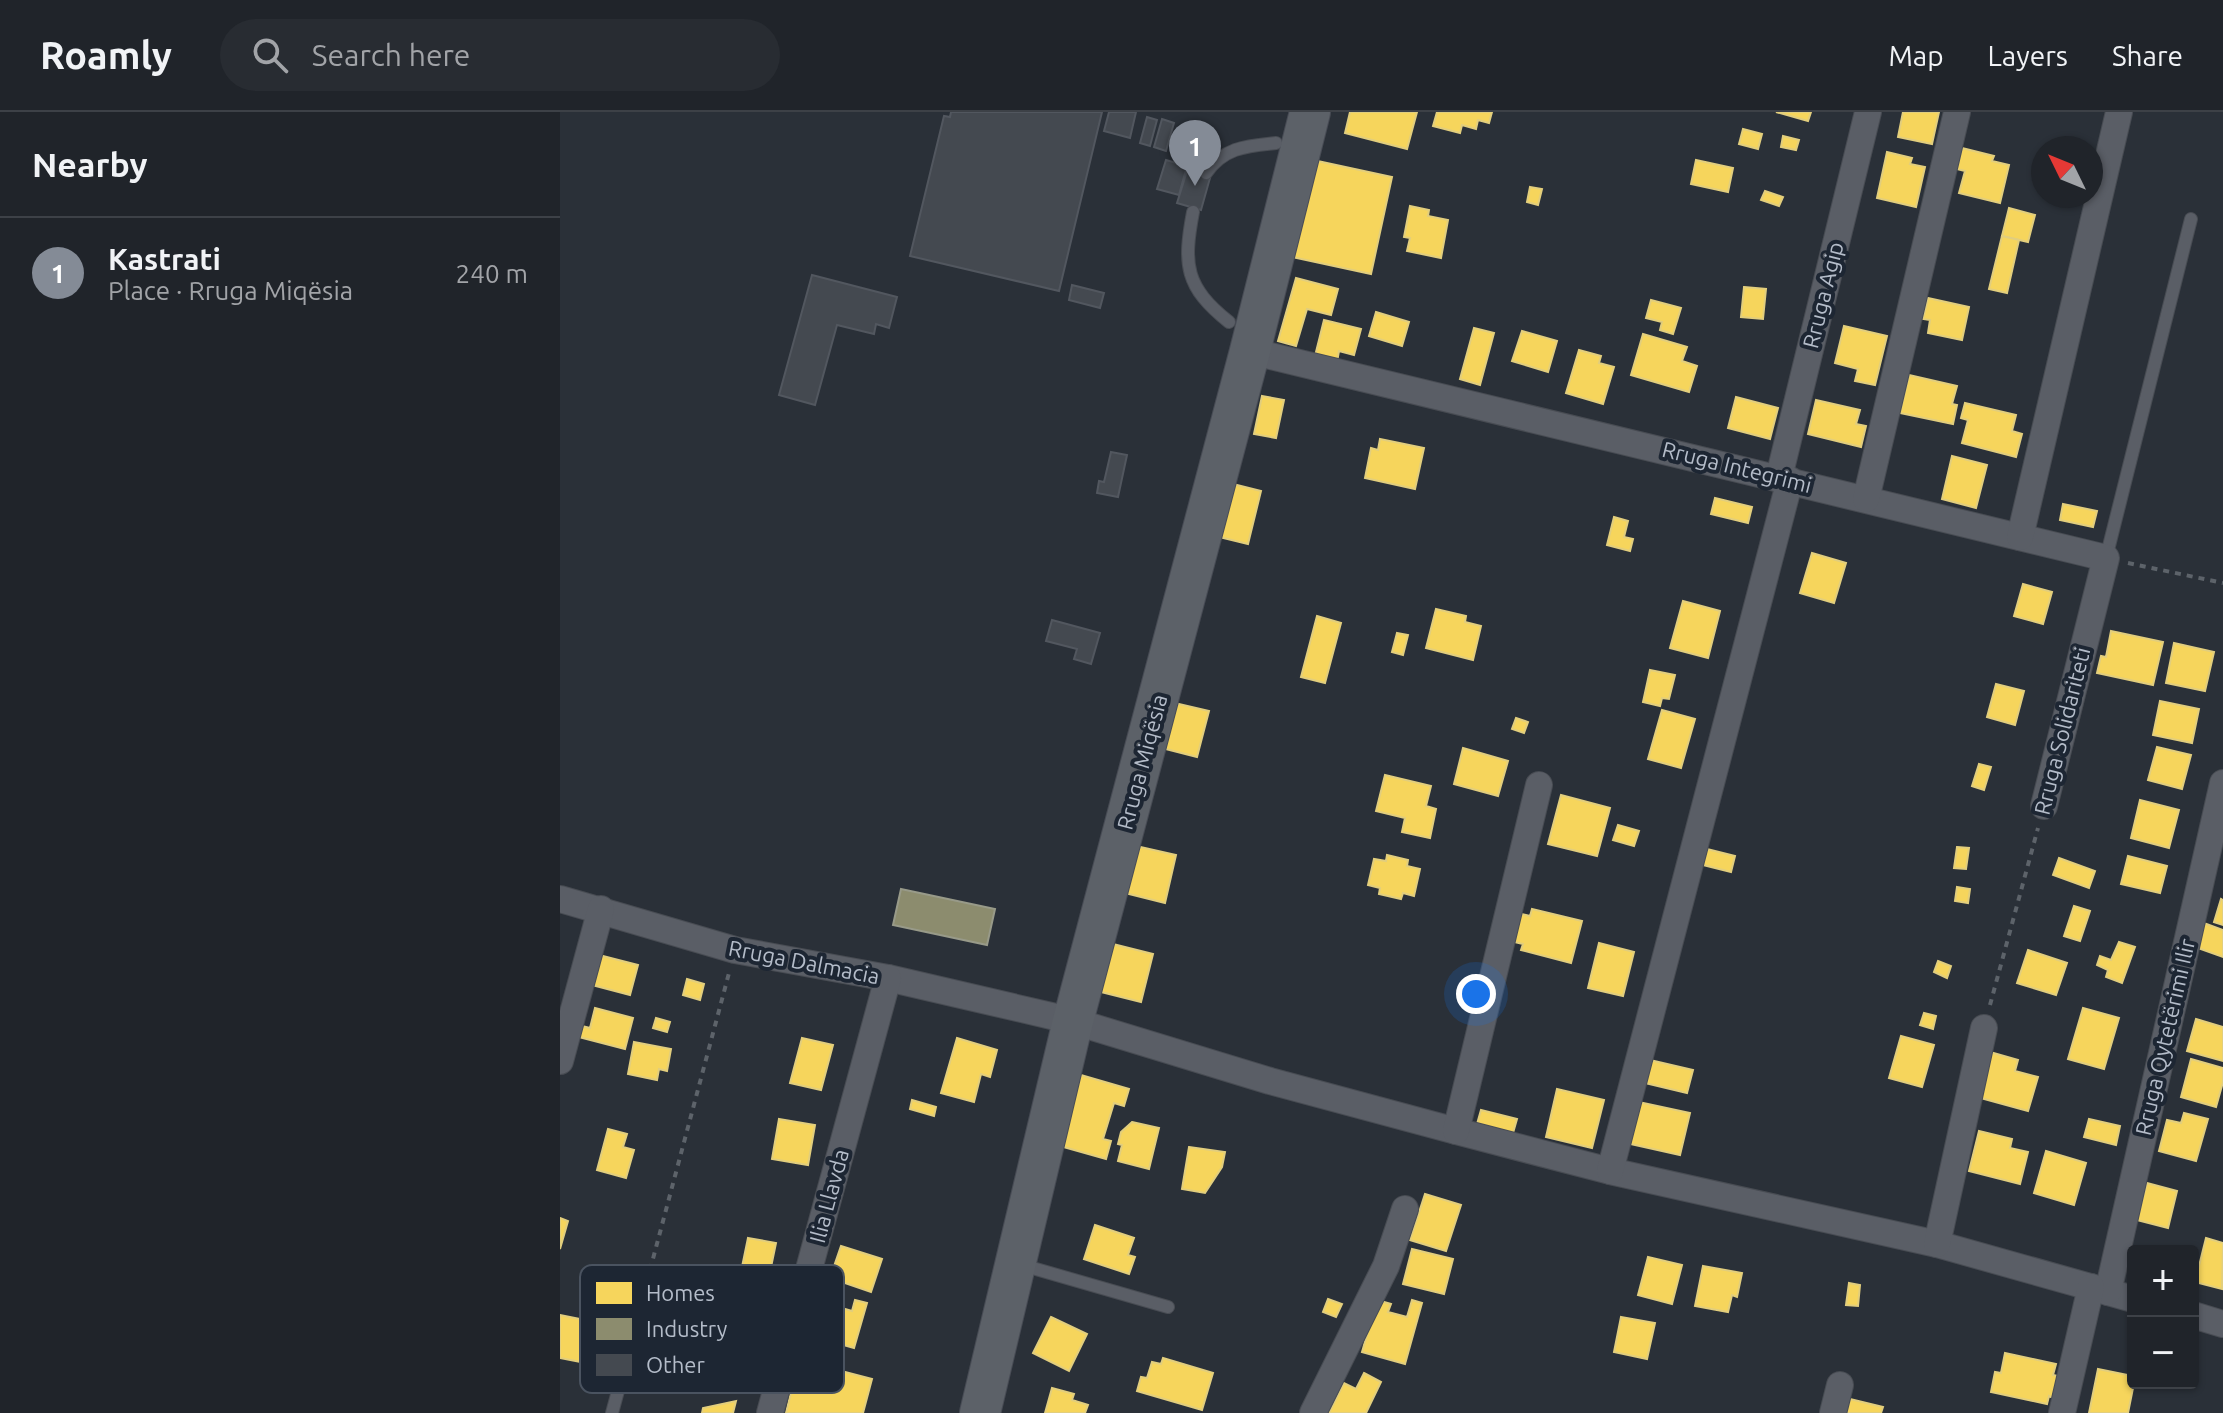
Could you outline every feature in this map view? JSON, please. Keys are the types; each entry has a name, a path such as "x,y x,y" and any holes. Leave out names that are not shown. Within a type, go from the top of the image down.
{"main road":[{"name":"Rruga Miqësia","path":"955,1413 1062,1019 1240,336 1310,112"},
{"name":"Rruga Miqësia","path":"1240,336 1280,127"},
{"name":"Rruga Miqësia","path":"980,1413 1015,1263 1062,1019"}],"street":[{"name":"Rruga Agip","path":"1610,1171 1784,478 1868,112"},
{"path":"1866,499 1957,112"},
{"path":"2020,537 2119,112"},
{"name":"Rruga Integrimi","path":"1240,336 1784,478 2106,558"},
{"name":"Rruga Solidariteti","path":"2044,806 2106,558"},
{"name":"Rruga Qytetërimi Ilir","path":"2062,1413 2110,1293 2223,783"},
{"path":"1456,1131 1539,785"},
{"name":"Rruga Dalmacia","path":"560,899 735,950 888,978 1062,1019 1270,1081 1456,1131 1610,1171 1937,1244 2110,1293"},
{"path":"560,1061 601,909"},
{"name":"Ilia Llavda","path":"810,1265 888,978"},
{"path":"1937,1244 1984,1028"},
{"path":"1313,1413 1386,1266 1405,1209"},
{"path":"2199,1317 2223,1324"},
{"path":"1833,1413 1840,1385"},
{"name":"Ilia Llavda","path":"770,1413 775,1393"}],"lane":[{"path":"1206,173 1212,163 1231,150 1280,127"},
{"path":"1193,212 1186,248 1192,281 1200,295 1240,336"},
{"name":"Rruga Solidariteti","path":"2106,558 2191,219"},
{"path":"1015,1263 1168,1307"},
{"path":"612,1413 617,1393"}],"path":[{"path":"2106,558 2223,583"},
{"name":"Rruga Solidariteti","path":"1984,1028 2044,806"},
{"path":"652,1265 735,950"}],"building: Homes":[{"path":"1350,112 1417,112 1407,149 1345,133"},
{"path":"1437,112 1492,112 1489,123 1478,120 1476,129 1462,125 1460,133 1433,126"},
{"path":"1776,112 1811,112 1808,121"},
{"path":"1903,112 1939,112 1932,144 1898,137"},
{"path":"1743,129 1762,134 1758,149 1739,144"},
{"path":"1783,136 1799,140 1796,150 1781,147"},
{"path":"1962,148 1994,156 1992,161 2009,165 2000,203 1959,193 1965,171 1957,169"},
{"path":"1887,152 1912,158 1910,164 1925,167 1916,207 1877,198"},
{"path":"1313,160 1392,177 1371,274 1292,257"},
{"path":"1696,160 1733,168 1728,192 1691,184"},
{"path":"1530,187 1542,189 1538,205 1527,202"},
{"path":"1765,191 1783,197 1779,206 1761,200"},
{"path":"1410,206 1429,210 1428,216 1448,220 1441,258 1407,251 1410,238 1404,237"},
{"path":"2009,208 2035,215 2028,242 2002,236"},
{"path":"2002,236 2019,240 2007,293 1989,289"},
{"path":"1296,278 1338,289 1331,315 1307,309 1296,346 1278,341"},
{"path":"1744,287 1766,289 1763,319 1741,317"},
{"path":"1928,298 1969,307 1962,340 1928,333 1930,320 1923,319"},
{"path":"1651,300 1681,308 1673,334 1660,330 1662,322 1646,318"},
{"path":"1376,312 1409,322 1402,346 1369,336"},
{"path":"1324,320 1361,329 1354,355 1339,351 1337,362 1315,356"},
{"path":"1844,326 1887,336 1875,385 1855,381 1858,369 1835,363"},
{"path":"1474,328 1494,333 1480,385 1460,379"},
{"path":"1522,331 1557,341 1548,372 1512,361"},
{"path":"1643,334 1687,347 1682,361 1697,366 1689,392 1631,375"},
{"path":"1579,350 1601,356 1599,363 1614,367 1603,404 1566,393"},
{"path":"1909,375 1957,386 1952,404 1957,405 1953,424 1900,413"},
{"path":"1262,396 1284,400 1276,438 1254,434"},
{"path":"1736,397 1778,408 1770,439 1728,428"},
{"path":"1816,400 1860,410 1856,424 1866,426 1861,447 1808,434"},
{"path":"1965,403 2016,415 2012,431 2022,434 2016,457 1962,443 1968,420 1961,418"},
{"path":"1380,439 1424,448 1415,489 1365,478 1371,448 1378,450"},
{"path":"1952,456 1987,465 1976,508 1942,499"},
{"path":"1221,481 1261,491 1248,544 1207,534"},
{"path":"1715,498 1752,507 1748,523 1711,514"},
{"path":"2063,504 2097,511 2093,527 2060,520"},
{"path":"1614,517 1628,521 1624,537 1633,539 1630,551 1607,545"},
{"path":"1812,553 1846,563 1834,603 1800,593"},
{"path":"2023,584 2052,592 2043,624 2014,616"},
{"path":"1683,601 1720,611 1708,658 1670,648"},
{"path":"1436,609 1466,616 1465,622 1481,626 1473,660 1426,648"},
{"path":"1317,616 1341,623 1325,683 1301,677"},
{"path":"2111,631 2163,642 2153,685 2097,673 2101,656 2106,657"},
{"path":"1397,633 1408,635 1403,655 1392,652"},
{"path":"2174,643 2214,652 2205,691 2166,683"},
{"path":"1650,670 1675,675 1669,699 1662,698 1660,706 1643,702"},
{"path":"1996,684 2024,691 2015,725 1987,717"},
{"path":"1166,701 1209,711 1197,757 1154,746"},
{"path":"2160,701 2199,709 2192,743 2153,735"},
{"path":"1662,710 1695,719 1681,768 1648,759"},
{"path":"1516,718 1528,722 1524,733 1512,729"},
{"path":"2157,747 2191,755 2182,789 2148,780"},
{"path":"1463,748 1508,761 1498,796 1454,784"},
{"path":"1979,764 1991,767 1984,790 1972,786"},
{"path":"1385,775 1431,786 1426,806 1436,809 1430,838 1402,832 1405,818 1376,811"},
{"path":"1561,795 1610,808 1597,856 1548,844"},
{"path":"2140,800 2179,810 2169,848 2131,838"},
{"path":"1618,825 1639,831 1634,846 1613,840"},
{"path":"1136,846 1176,855 1165,903 1125,893"},
{"path":"1957,847 1969,848 1966,869 1954,868"},
{"path":"1703,848 1735,856 1731,872 1699,864"},
{"path":"1387,855 1408,860 1407,866 1420,869 1414,896 1403,893 1401,899 1379,894 1380,888 1368,885 1374,859 1386,861"},
{"path":"2128,856 2167,866 2160,893 2121,884"},
{"path":"2059,858 2095,871 2089,888 2053,875"},
{"path":"1957,887 1970,889 1968,903 1955,901"},
{"path":"2223,900 2223,925 2214,922"},
{"path":"2074,906 2090,911 2080,941 2064,936"},
{"path":"1532,909 1582,921 1571,963 1521,950 1523,944 1506,940 1513,912 1530,916"},
{"path":"2201,922 2223,930 2223,957 2192,946"},
{"path":"2119,942 2135,947 2122,983 2106,977 2108,970 2097,965 2100,956 2111,960"},
{"path":"1109,943 1153,954 1141,1002 1097,991"},
{"path":"1599,943 1634,952 1623,996 1588,988"},
{"path":"2028,950 2067,963 2056,995 2017,983"},
{"path":"599,955 638,965 630,995 592,985"},
{"path":"1938,961 1951,966 1947,978 1934,972"},
{"path":"687,979 704,984 700,1000 683,995"},
{"path":"595,1008 633,1018 625,1049 575,1036 578,1025 590,1028"},
{"path":"2083,1008 2119,1018 2104,1069 2068,1059"},
{"path":"1924,1013 1936,1016 1933,1029 1920,1025"},
{"path":"656,1018 670,1022 667,1032 653,1028"},
{"path":"2196,1019 2223,1027 2223,1061 2187,1051"},
{"path":"1901,1036 1934,1045 1922,1087 1889,1078"},
{"path":"802,1038 833,1045 821,1090 790,1083"},
{"path":"957,1038 997,1050 990,1077 981,1074 974,1102 941,1093"},
{"path":"634,1042 671,1049 667,1071 659,1069 657,1080 628,1074"},
{"path":"1990,1052 2018,1060 2015,1071 2038,1077 2028,1111 1977,1097"},
{"path":"2191,1059 2223,1068 2223,1082 2216,1107 2181,1097"},
{"path":"1650,1060 1693,1070 1687,1093 1645,1083"},
{"path":"1074,1073 1129,1089 1124,1106 1114,1103 1103,1139 1111,1141 1106,1159 1053,1144"},
{"path":"1557,1089 1604,1100 1592,1148 1546,1137"},
{"path":"912,1100 936,1107 934,1116 910,1109"},
{"path":"1634,1101 1690,1113 1680,1155 1626,1143"},
{"path":"1481,1110 1517,1119 1511,1140 1475,1131"},
{"path":"2184,1113 2208,1119 2196,1161 2159,1151 2167,1120 2181,1123"},
{"path":"779,1119 815,1125 808,1165 772,1159"},
{"path":"2089,1119 2120,1126 2116,1145 2084,1137"},
{"path":"1132,1122 1159,1128 1149,1169 1118,1161 1121,1132"},
{"path":"608,1129 627,1134 623,1147 634,1150 626,1178 597,1170"},
{"path":"1979,1131 2012,1139 2010,1148 2028,1152 2020,1184 1969,1171"},
{"path":"1189,1147 1225,1152 1222,1167 1205,1193 1182,1189"},
{"path":"2046,1151 2086,1163 2074,1205 2034,1193"},
{"path":"2147,1183 2177,1191 2168,1228 2137,1220"},
{"path":"1425,1194 1461,1205 1446,1251 1410,1240"},
{"path":"560,1218 568,1221 560,1249"},
{"path":"1095,1225 1134,1238 1128,1255 1135,1257 1129,1274 1084,1259"},
{"path":"748,1238 776,1243 771,1265 742,1265"},
{"path":"2206,1238 2223,1243 2222,1289 2199,1283 2199,1266"},
{"path":"841,1246 882,1259 871,1292 844,1283 844,1265 834,1265"},
{"path":"1412,1249 1453,1259 1444,1294 1403,1284"},
{"path":"1648,1257 1682,1265 1672,1304 1638,1295"},
{"path":"1703,1266 1742,1273 1737,1297 1732,1295 1728,1312 1695,1306"},
{"path":"1849,1283 1860,1285 1858,1306 1846,1305"},
{"path":"1328,1299 1342,1304 1336,1317 1323,1312"},
{"path":"855,1300 867,1303 854,1348 844,1345 844,1309 852,1311"},
{"path":"1377,1300 1391,1304 1388,1312 1407,1317 1412,1300 1422,1303 1405,1364 1362,1352"},
{"path":"560,1315 580,1319 580,1362 560,1358"},
{"path":"1051,1317 1087,1334 1069,1371 1033,1353"},
{"path":"1621,1317 1655,1323 1647,1359 1614,1352"},
{"path":"2005,1353 2056,1364 2053,1375 2058,1376 2053,1398 2049,1396 2047,1404 1991,1392 1995,1372 2001,1373"},
{"path":"1163,1358 1213,1373 1202,1410 1137,1391 1141,1377 1147,1378 1152,1362 1161,1364"},
{"path":"2098,1369 2127,1375 2127,1389 2133,1389 2128,1413 2089,1413"},
{"path":"844,1372 872,1379 863,1413 786,1413 791,1393 844,1393"},
{"path":"1364,1373 1381,1382 1366,1413 1329,1413 1344,1383 1356,1389"},
{"path":"1052,1388 1074,1394 1072,1400 1088,1405 1085,1413 1045,1413"},
{"path":"1850,1399 1883,1407 1881,1413 1846,1413"},
{"path":"736,1401 733,1413 702,1413 703,1408"}],"building: Industry":[{"path":"901,889 995,909 987,945 893,925"}],"building: Other":[{"path":"951,112 1102,112 1059,291 910,256 944,116 950,117"},
{"path":"1109,112 1136,112 1130,138 1104,131"},
{"path":"1147,117 1157,120 1150,146 1140,143"},
{"path":"1162,119 1174,123 1166,151 1154,147"},
{"path":"1166,160 1187,166 1179,195 1157,189"},
{"path":"1187,171 1210,178 1201,210 1177,203"},
{"path":"812,275 897,297 889,328 876,324 874,334 837,325 815,405 779,395"},
{"path":"1072,285 1104,293 1100,308 1069,300"},
{"path":"1111,452 1127,455 1118,497 1097,493 1099,481 1104,482"},
{"path":"1052,620 1100,633 1091,664 1074,659 1077,649 1046,641"}],"place":[{"name":"Kastrati","path":"1195,186"}]}
